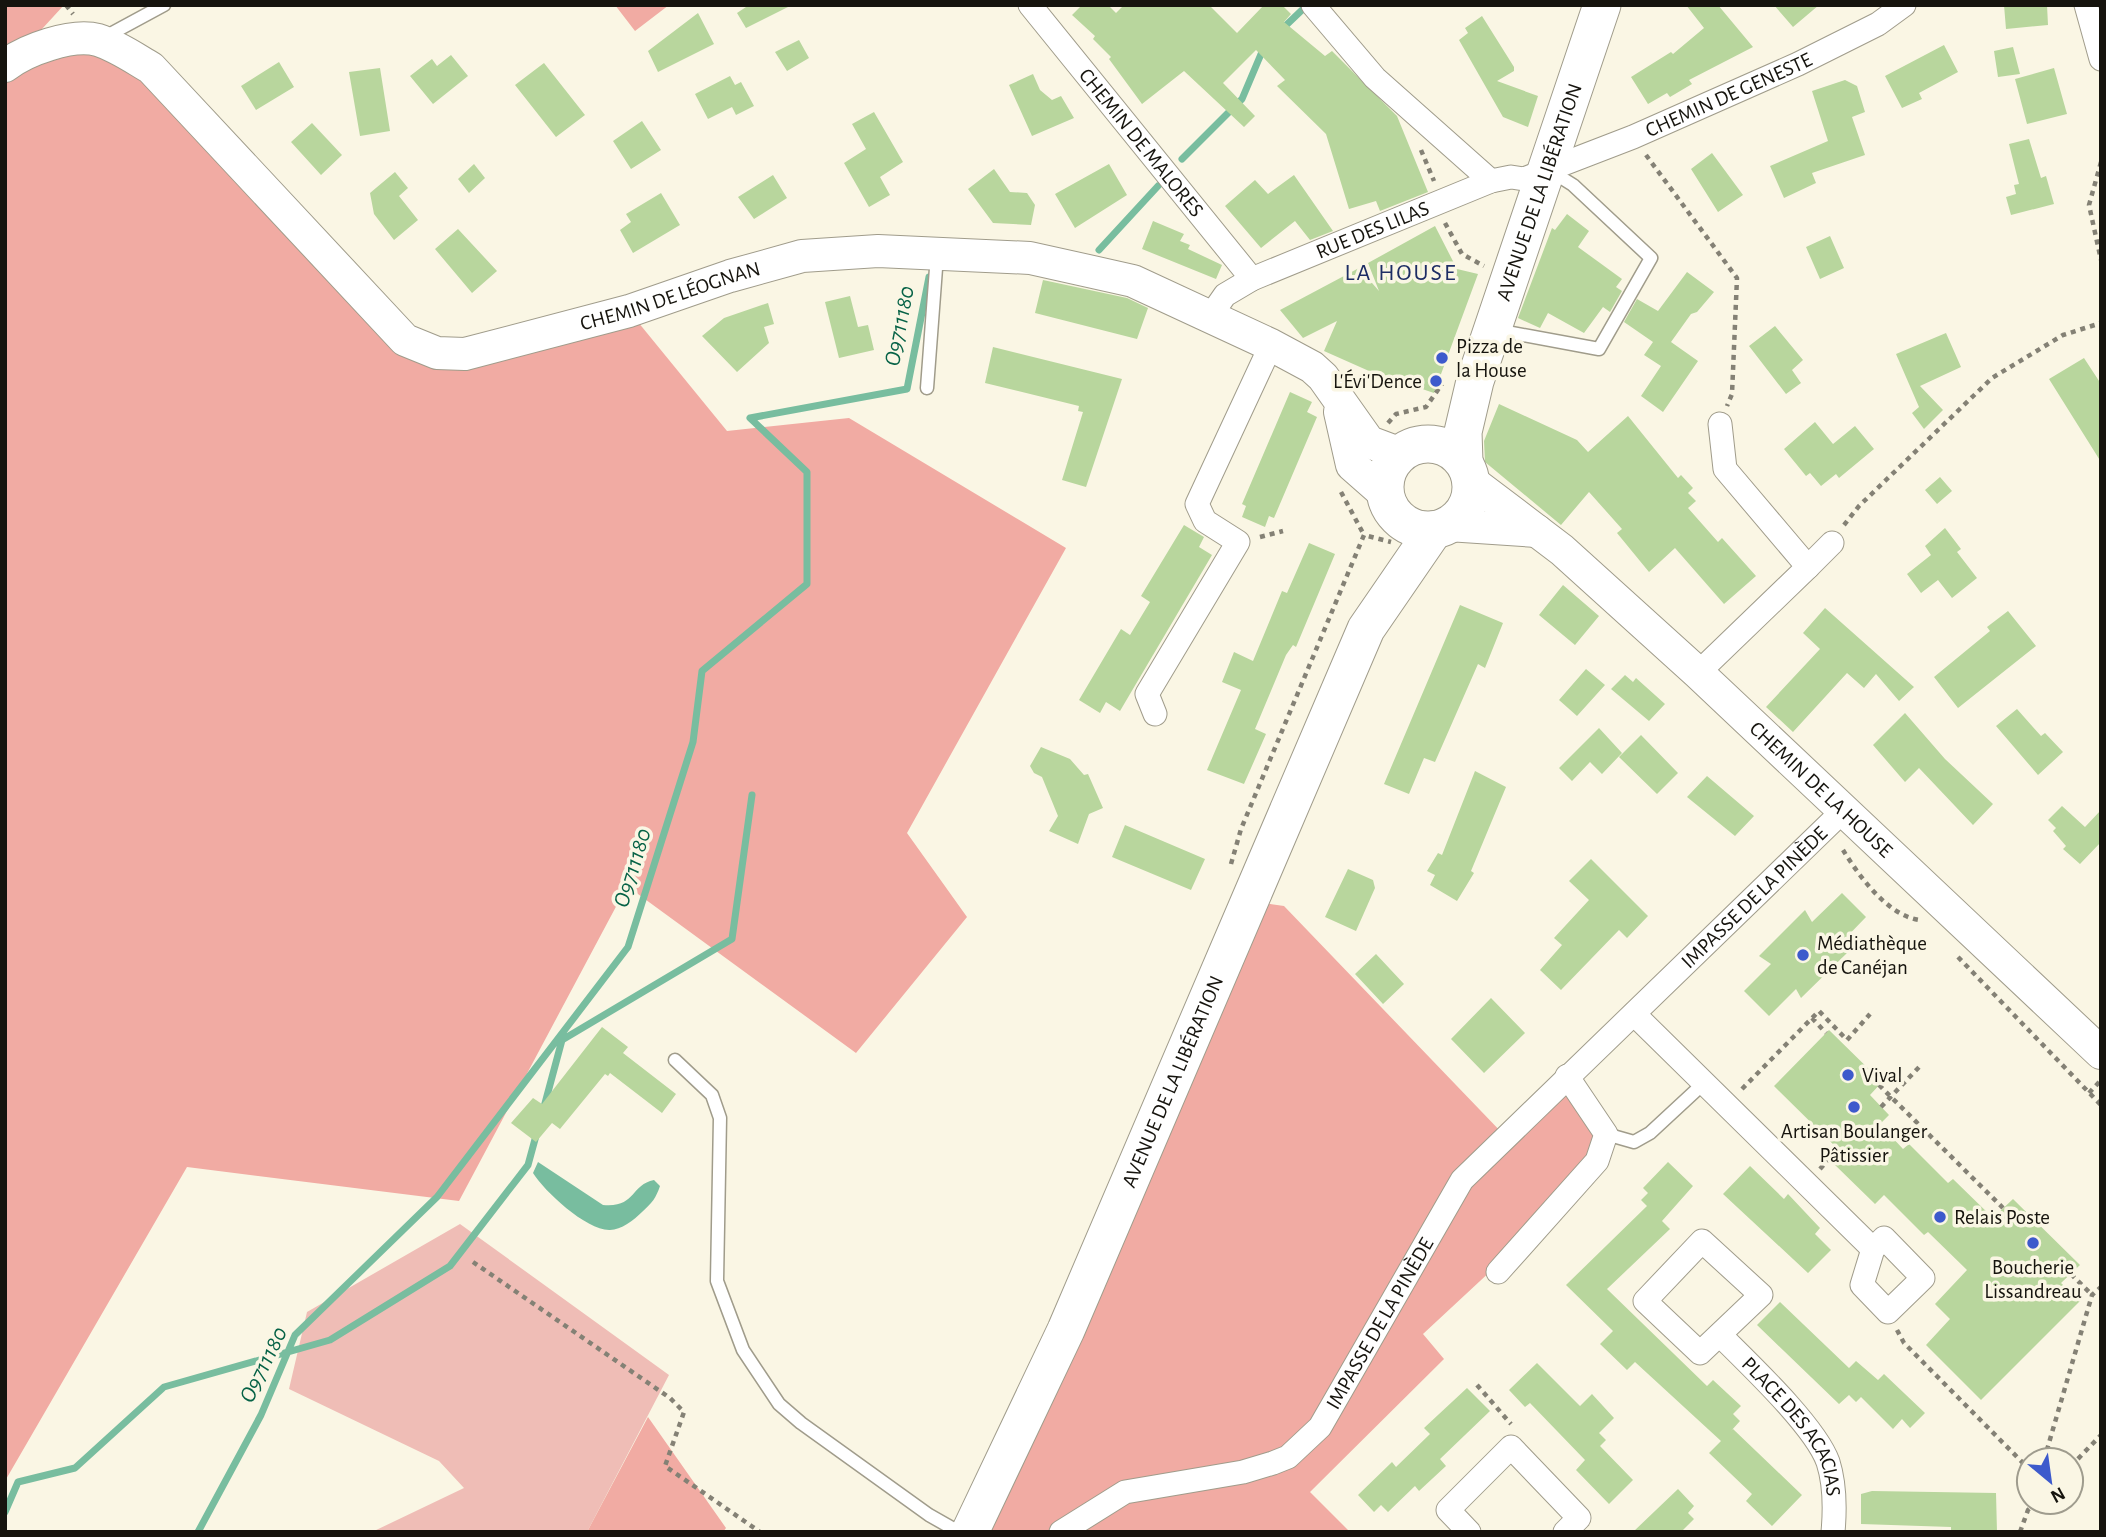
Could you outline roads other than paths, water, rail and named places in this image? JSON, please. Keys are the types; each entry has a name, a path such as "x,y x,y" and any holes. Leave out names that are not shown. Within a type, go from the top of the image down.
{"main road":[{"name":"AVENUE DE LA LIBÉRATION","path":"1467,471 1463,432 1475,381 1602,5"},
{"name":"AVENUE DE LA LIBÉRATION","path":"1413,449 1475,381"},
{"path":"1440,445 1453,451 1467,471 1469,502 1457,519 1441,527 1410,526 1392,519 1389,468 1413,449 1440,445"},
{"name":"AVENUE DE LA LIBÉRATION","path":"970,1532 1062,1341 1366,629 1392,519"},
{"name":"AVENUE DE LA LIBÉRATION","path":"1366,629 1441,527"}],"street":[{"name":"CHEMIN DE MALORES","path":"1030,5 1252,279"},
{"path":"1313,5 1375,78 1491,181"},
{"name":"CHEMIN DE GENESTE","path":"1546,168 1633,137 1798,64 1878,24 1904,5"},
{"path":"2086,5 2101,60"},
{"name":"CHEMIN DE LÉOGNAN","path":"5,66 19,55 52,44 97,40 125,51 151,68 405,340 437,353 464,354 629,311 772,262 802,256 878,251 937,252 1061,263 1133,281 1211,315 1312,367 1369,442 1413,449"},
{"name":"RUE DES LILAS","path":"1211,315 1225,295 1252,279 1491,181 1511,177 1524,179 1546,168"},
{"path":"1155,714 1147,694 1238,542 1205,521 1198,504 1270,345"},
{"name":"CHEMIN DE LÉOGNAN","path":"1337,397 1352,465 1392,519"},
{"path":"1720,424 1725,469 1808,567"},
{"name":"CHEMIN DE LA HOUSE","path":"1467,471 1699,673 1834,819 2101,1053"},
{"path":"1441,527 1538,531"},
{"path":"1699,673 1832,543"},
{"name":"IMPASSE DE LA PINÈDE","path":"1061,1532 1125,1492 1243,1472 1288,1457 1306,1441 1320,1427 1462,1180 1834,819"},
{"path":"1634,1014 1873,1249"},
{"path":"1498,1272 1597,1161 1606,1134 1567,1076"},
{"path":"1884,1238 1923,1278 1888,1312 1862,1285 1873,1249 1884,1238"},
{"name":"PLACE DES ACACIAS","path":"1702,1241 1761,1295 1720,1335 1700,1353 1645,1301 1702,1241"},
{"name":"PLACE DES ACACIAS","path":"1720,1335 1817,1441 1828,1462 1832,1487 1833,1532"},
{"path":"1469,1532 1448,1510 1511,1447 1579,1518 1565,1532"}],"lane":[{"name":"CHEMIN DE LÉOGNAN","path":"97,40 164,5"},
{"path":"1492,330 1599,349 1651,258 1573,184 1546,168"},
{"path":"927,388 937,252"},
{"path":"675,1059 712,1095 720,1118 717,1281 743,1350 779,1404 801,1423 929,1515 959,1532"},
{"path":"1606,1134 1634,1142 1650,1133 1704,1083"}],"waterway":[{"name":"O9711180","path":"1280,31 1302,10"},
{"name":"O9711180","path":"1182,159 1242,99 1264,47"},
{"name":"O9711180","path":"1099,250 1158,186"},
{"name":"O9711180","path":"198,1532 261,1415 295,1335 437,1197 628,947 693,742 702,671 807,584 807,472 750,418 907,389 929,277"},
{"path":"544,1107 562,1040 732,939 752,795"},
{"name":"O9711180","path":"5,1512 18,1482 75,1468 164,1387 330,1340 450,1266 528,1165 537,1132"}],"place":[{"name":"Pizza de la House","path":"1442,358"},
{"name":"L'Évi'Dence","path":"1436,381"},
{"name":"Médiathèque de Canéjan","path":"1803,955"},
{"name":"Vival","path":"1848,1075"},
{"name":"Artisan Boulanger Pâtissier","path":"1854,1107"},
{"name":"Relais Poste","path":"1940,1217"},
{"name":"Boucherie Lissandreau","path":"2033,1243"}],"district":[{"name":"LA HOUSE","path":"1401,273"}]}
